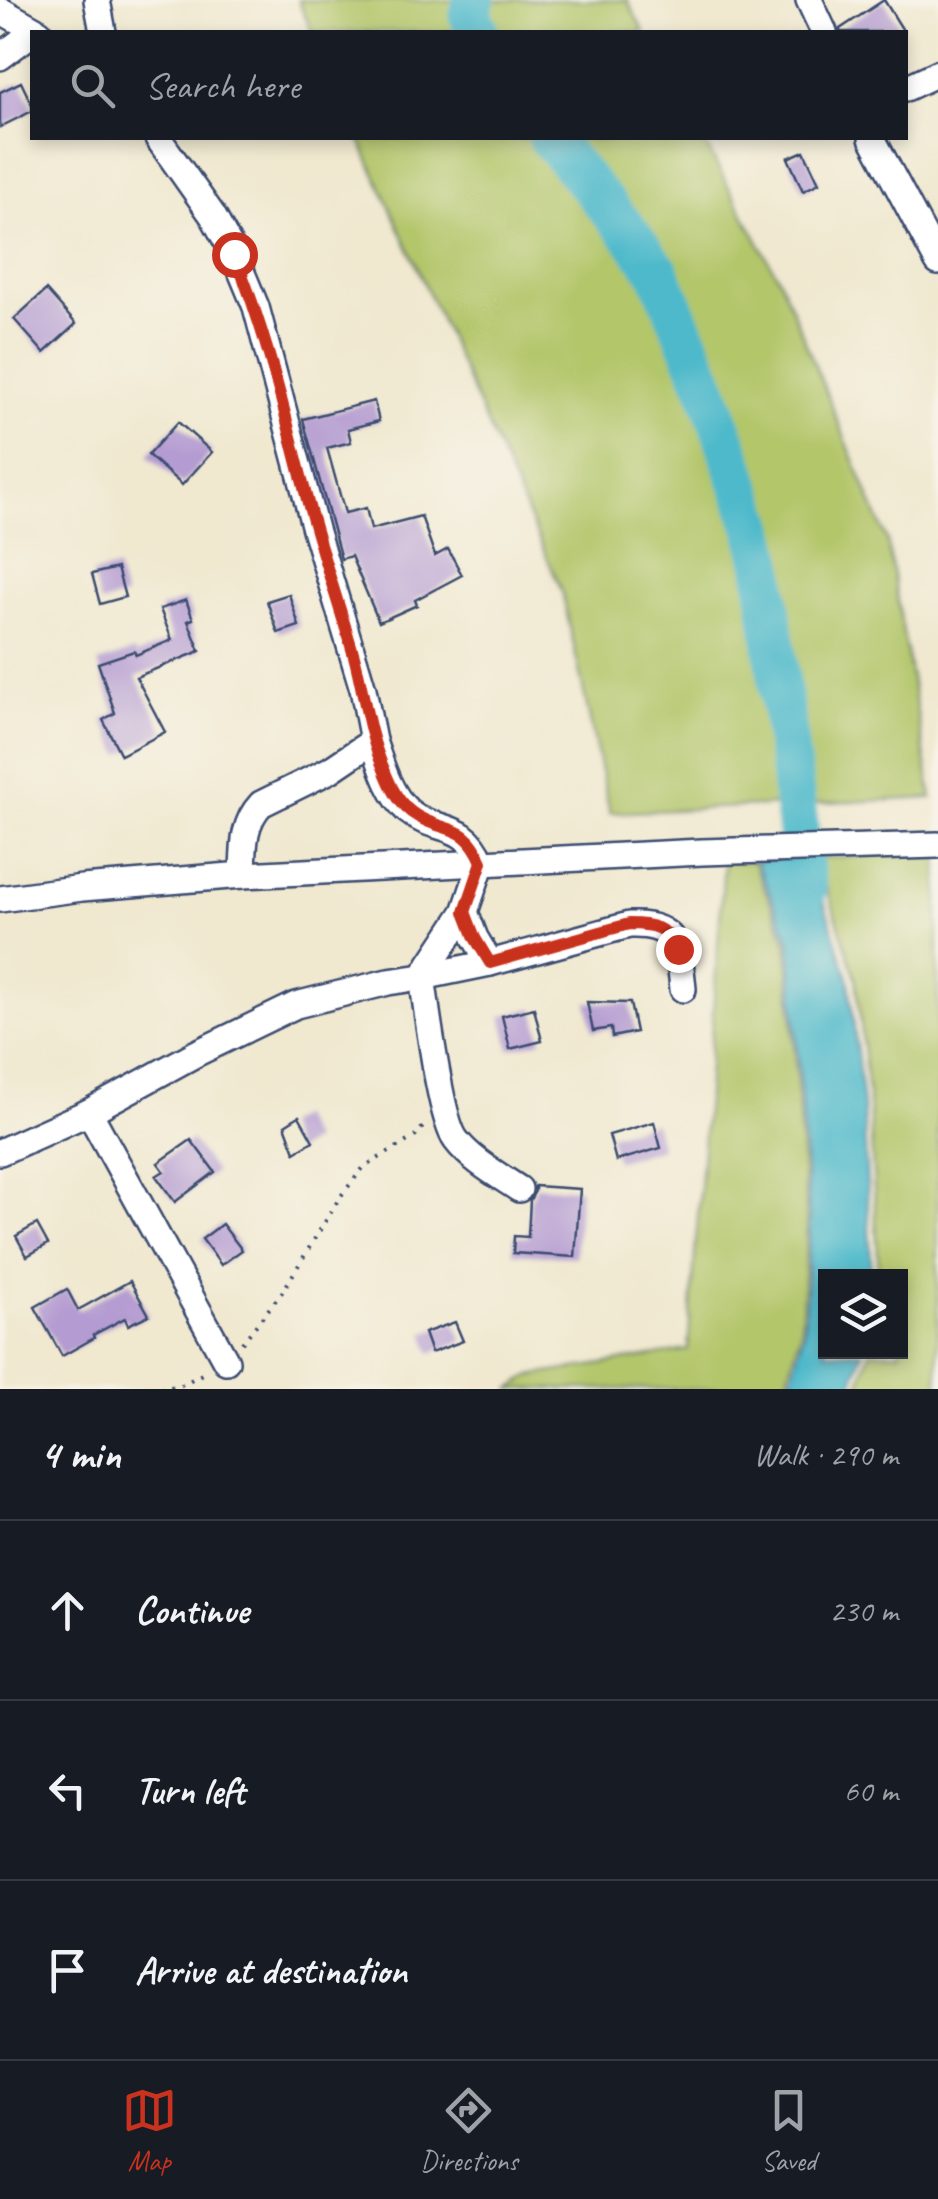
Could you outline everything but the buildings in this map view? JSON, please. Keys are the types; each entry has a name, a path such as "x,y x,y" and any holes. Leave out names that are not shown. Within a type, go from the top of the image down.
{"street":[{"path":"97,0 104,30"},
{"path":"809,0 823,30"},
{"path":"0,10 32,30"},
{"path":"0,57 30,36"},
{"path":"908,87 938,74"},
{"path":"159,140 213,216 256,307 383,768 401,803 418,817 466,837 482,862 465,912 422,977 443,1100 454,1139 518,1189"},
{"path":"873,140 938,262"},
{"path":"244,875 244,842 253,812 260,804 330,770 373,741"},
{"path":"0,899 244,875 927,845"},
{"path":"465,912 490,963"},
{"path":"0,1152 89,1112 296,1005 358,988 490,963 629,924 647,924 660,927 673,939 683,989"},
{"path":"89,1112 226,1362"}],"path":[{"path":"160,1389 181,1385 226,1362 283,1291 340,1197 364,1167 416,1136 443,1100"}],"green space":[{"path":"298,0 627,0 643,30 311,30"},
{"path":"360,140 703,140 781,283 887,540 932,798 610,813 562,591"},
{"path":"938,852 938,1389 858,1389 868,1359 908,1359 908,1269 877,1269 869,1103 856,978 817,858"},
{"path":"753,861 787,942 807,1227 801,1331 785,1389 511,1389 530,1376 688,1350 724,863"}],"water":[{"path":"810,858 849,980 863,1105 870,1269 818,1269 818,1359 861,1359 851,1389 789,1389 804,1332 810,1227 790,941 756,861"}],"waterway":[{"path":"474,0 470,16 478,30"},
{"path":"551,140 659,273 708,389 755,526 764,564 806,891"}],"route":[{"path":"234,254 256,307 315,529 363,688 373,741 401,803 418,817 466,837 476,849 482,862 465,912 490,963 629,924 660,927 678,949"}]}
